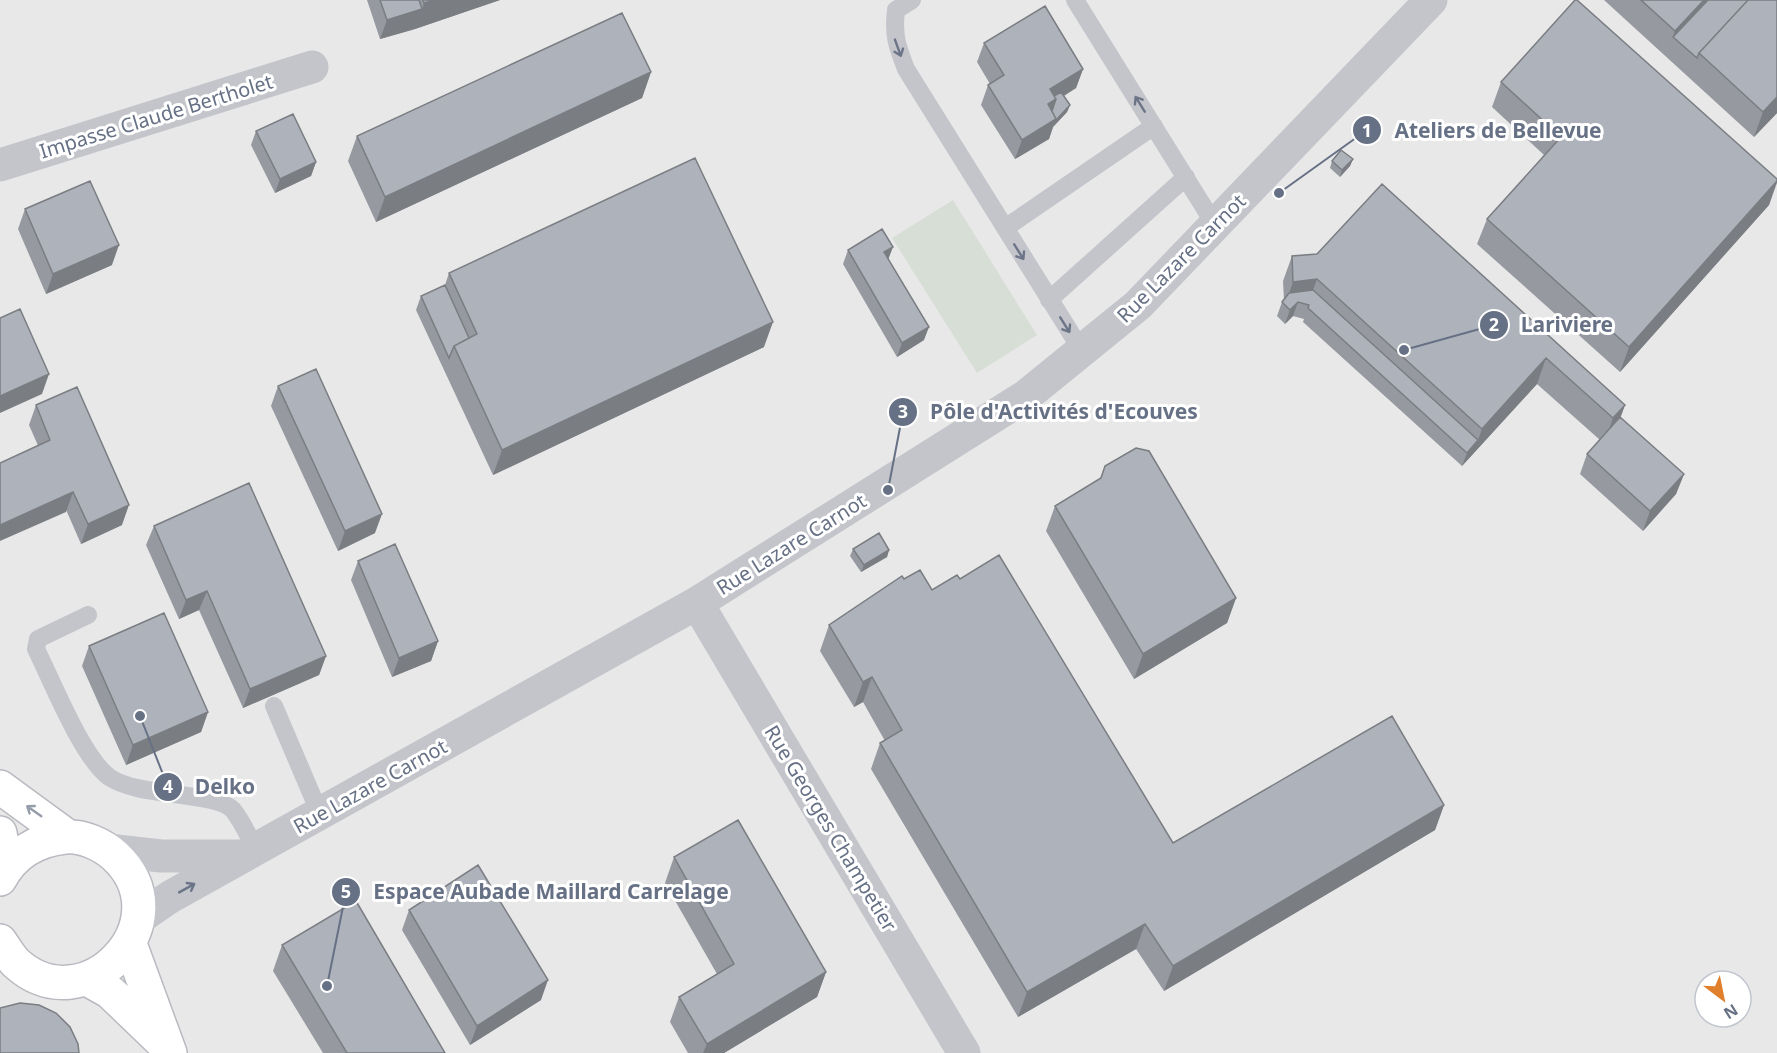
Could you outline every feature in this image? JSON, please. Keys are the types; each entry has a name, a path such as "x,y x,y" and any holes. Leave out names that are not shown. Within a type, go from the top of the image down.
{"main road":[{"path":"0,787 67,836"},
{"path":"0,833 3,873"},
{"path":"3,873 33,844 67,836 89,840 108,850 122,863 133,880 138,899 134,932 169,1051"},
{"path":"5,953 38,977 62,982 87,979 111,966 134,932"},
{"path":"87,979 110,992 169,1051"}],"street":[{"name":"Rue Lazare Carnot","path":"134,932 170,897 698,603 1026,396 1138,305 1431,0"},
{"name":"Impasse Claude Bertholet","path":"0,165 312,67"},
{"name":"Rue Georges Champetier","path":"698,603 964,1053"},
{"name":"Rue Lazare Carnot","path":"108,850 161,856 250,853"}],"lane":[{"path":"912,0 896,10 895,41 906,69 1082,351"},
{"path":"1075,0 1215,225"},
{"path":"1005,228 1154,126"},
{"path":"1049,300 1186,177"},
{"path":"88,615 38,639 36,649 87,751 109,776 137,789 207,800 232,808 250,853"},
{"path":"274,706 320,814"}],"shaded area":[{"path":"0,0 1777,0 1777,1053 0,1053"},
{"path":"953,200 1037,335 977,373 892,238"}],"building":[{"path":"380,0 419,0 422,9 387,20"},
{"path":"1575,0 1777,179 1629,347 1487,219 1561,137 1501,82"},
{"path":"1641,0 1704,0 1675,31"},
{"path":"1708,0 1748,0 1697,58 1673,37"},
{"path":"1748,0 1777,0 1777,97 1763,112 1699,53"},
{"path":"1045,6 1083,69 1050,89 1056,99 1048,104 1056,119 1022,140 988,85 1004,75 984,43"},
{"path":"622,13 651,72 385,197 357,136"},
{"path":"1061,92 1070,105 1056,120 1052,111 1056,99 1054,96"},
{"path":"293,114 316,162 280,179 256,131"},
{"path":"1341,150 1353,159 1342,170 1332,161"},
{"path":"695,158 773,322 502,450 454,346 477,334 449,273"},
{"path":"90,181 119,245 53,274 25,209"},
{"path":"1382,184 1625,405 1613,418 1546,358 1482,429 1317,279 1293,282 1292,256 1317,254"},
{"path":"882,229 893,247 884,252 929,327 902,343 848,250"},
{"path":"445,285 469,338 454,346 449,358 421,296"},
{"path":"1313,290 1478,440 1467,453 1308,308 1309,305 1298,302 1290,310 1282,302 1289,293"},
{"path":"20,309 49,374 0,396 0,318"},
{"path":"316,369 382,514 345,531 278,386"},
{"path":"77,387 129,505 88,524 73,492 0,525 0,463 50,440 36,405"},
{"path":"1620,417 1684,474 1650,511 1587,454"},
{"path":"1136,448 1149,451 1236,598 1143,654 1055,506 1101,478 1105,466"},
{"path":"249,483 326,656 250,689 207,591 186,600 154,526"},
{"path":"879,533 889,550 864,565 853,549"},
{"path":"395,544 438,641 399,658 358,561"},
{"path":"999,555 1173,843 1392,716 1444,805 1173,966 1145,924 1027,992 880,743 902,730 872,677 863,682 829,625 902,576 904,579 920,570 932,590 957,575 960,579"},
{"path":"164,613 208,712 133,745 89,646"},
{"path":"738,820 826,972 707,1044 679,997 734,964 674,857"},
{"path":"478,865 548,980 477,1026 409,910"},
{"path":"356,901 445,1053 347,1053 282,945"},
{"path":"20,1003 39,1005 56,1013 70,1027 78,1044 79,1053 0,1053 0,1008"}],"place":[{"name":"Ateliers de Bellevue","path":"1279,193"},
{"name":"Lariviere","path":"1404,350"},
{"name":"Pôle d'Activités d'Ecouves","path":"888,490"},
{"name":"Delko","path":"140,716"},
{"name":"Espace Aubade Maillard Carrelage","path":"327,986"}]}
